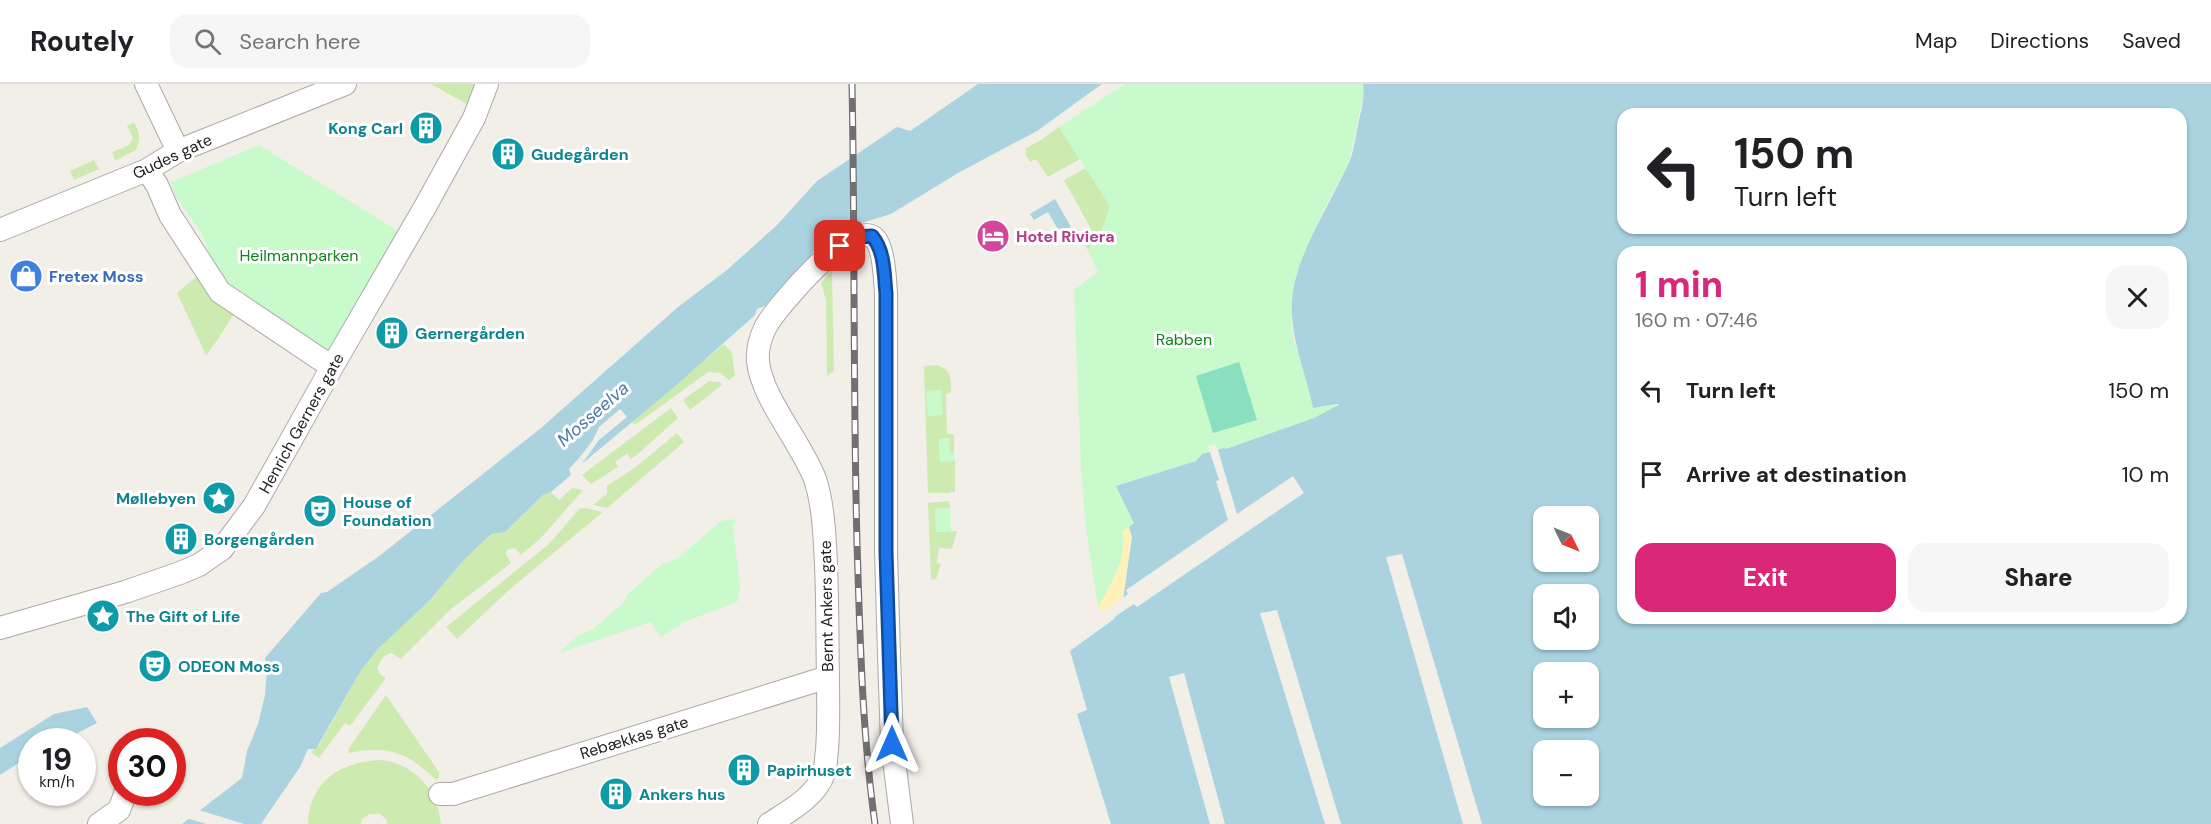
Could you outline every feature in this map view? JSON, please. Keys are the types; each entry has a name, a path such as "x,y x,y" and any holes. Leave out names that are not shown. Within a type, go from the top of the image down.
{"street":[{"path":"146,84 178,151"},
{"name":"Gudes gate","path":"0,230 147,170 178,151 345,84"},
{"name":"Henrich Gerners gate","path":"0,628 125,592 180,573 212,558 235,534 254,506 447,167 474,118 487,84"},
{"path":"147,170 171,215 220,292 332,367"},
{"name":"Bernt Ankers gate","path":"769,824 799,804 817,787 825,772 830,721 828,589 819,492 814,476 774,404 758,362 765,330 789,296 817,265 840,246 858,237 872,236 878,243 880,251 886,293 886,552 889,661 892,744 902,824"},
{"name":"Rebækkas gate","path":"440,794 453,794 828,677"},
{"path":"99,824 119,810 121,806"}],"green space":[{"path":"431,84 476,84 470,106"},
{"name":"Rabben","path":"1125,84 1363,84 1364,92 1348,166 1324,209 1297,273 1293,292 1291,321 1294,342 1308,381 1313,408 1339,405 1314,418 1226,449 1218,450 1216,444 1208,446 1210,452 1202,454 1196,461 1117,486 1135,523 1122,532 1120,561 1098,607 1086,528 1081,468 1074,290 1098,272 1088,250 1102,230 1110,206 1059,127"},
{"path":"134,122 139,136 136,150 115,161 112,152 129,145 133,138 127,126"},
{"path":"1059,127 1080,159 1048,177 1036,159 1030,162 1025,149"},
{"name":"Heilmannparken","path":"259,145 398,231 324,359 223,288 201,232 175,196 171,182"},
{"path":"94,160 99,169 74,180 70,171"},
{"path":"1086,168 1110,206 1102,230 1088,250 1080,236 1091,229 1064,180"},
{"path":"832,270 834,371 827,376 826,300 821,283"},
{"path":"198,275 237,309 206,355 177,293"},
{"path":"724,344 732,353 735,376 729,380 720,373 708,372 635,425 631,422"},
{"path":"1239,362 1257,420 1213,433 1196,376"},
{"path":"937,365 948,372 951,383 951,393 946,394 947,434 954,434 954,453 950,453 948,438 939,439 940,461 955,461 955,492 949,493 928,493 924,366"},
{"path":"709,381 720,382 722,385 690,410 683,400"},
{"path":"941,390 943,415 928,416 926,391"},
{"path":"671,408 678,418 638,454 631,459 627,454 615,462 618,467 591,484 582,475"},
{"path":"677,433 684,442 607,508 593,505 607,494 607,486 636,467"},
{"path":"949,438 950,453 954,453 955,461 940,462 939,439"},
{"path":"572,488 583,490 540,539 521,555 515,548 507,550 506,554 511,563 450,610 401,659 391,653 384,656 377,668 386,678 350,726 345,723 319,758 311,752 318,747 360,672 377,650 428,602 464,560 491,534 505,532 543,495 551,492 559,500"},
{"path":"949,501 950,508 935,509 937,532 957,531 952,549 939,548 937,563 941,564 936,579 931,580 928,503"},
{"path":"950,508 951,531 936,532 935,509"},
{"path":"579,509 603,512 509,590 457,639 446,627 549,544"},
{"path":"734,519 738,523 733,525 740,588 737,602 684,622 661,637 651,622 559,653 580,634 592,630 662,564 677,559 721,521"},
{"path":"386,695 439,772 439,778 436,780 416,763 397,753 375,750 348,753 349,748"},
{"path":"381,760 404,767 423,781 435,800 441,824 387,824 387,820 380,814 370,814 362,819 361,824 308,824 314,796 330,776 353,764"}],"sand":[{"path":"1129,527 1132,537 1124,597 1101,613 1098,607 1116,573 1122,532"}],"water":[{"name":"Mosseelva","path":"978,84 1102,84 1037,131 958,173 891,214 852,226 816,249 765,306 757,309 755,315 672,389 584,462 580,457 569,469 571,475 551,492 543,495 505,532 491,534 464,560 428,602 377,650 360,672 316,749 308,749 300,767 261,824 182,824 242,778 247,751 258,724 265,695 267,669 265,658 321,593 327,592 378,557 541,428 678,307 727,270 777,225 817,181 897,127 910,131"},
{"path":"1363,84 2211,84 2211,824 1111,824 1077,714 1087,710 1070,651 1114,619 1123,600 1132,537 1129,527 1134,523 1116,486 1196,461 1202,454 1226,449 1314,418 1339,405 1313,408 1292,322 1293,291 1302,259 1350,160 1361,110"},
{"path":"1055,199 1071,227 1060,233 1048,212 1034,220 1030,214"},
{"path":"87,707 97,723 87,728 32,728 54,714"},
{"path":"18,737 18,763 0,775 0,748"}],"pier":[{"path":"620,409 627,417 599,440 584,461 580,457 593,440 599,427"},
{"path":"1217,447 1237,514 1293,476 1304,493 1137,607 1134,604 1107,622 1117,609 1120,600 1128,594 1126,590 1228,520 1209,449"},
{"path":"1402,554 1482,824 1463,824 1386,557"},
{"path":"1277,610 1341,824 1325,824 1260,613"},
{"path":"1184,673 1225,824 1210,824 1169,677"},
{"path":"195,809 244,824 206,824 186,818"}],"railway":[{"path":"852,84 857,543 864,719 875,824"}],"place":[{"name":"Kong Carl","path":"426,128"},
{"name":"Gudegården","path":"508,154"},
{"name":"Hotel Riviera","path":"993,236"},
{"name":"Fretex Moss","path":"26,276"},
{"name":"Gernergården","path":"392,333"},
{"name":"Møllebyen","path":"219,498"},
{"name":"House of Foundation","path":"320,511"},
{"name":"Borgengården","path":"181,539"},
{"name":"The Gift of Life","path":"103,616"},
{"name":"ODEON Moss","path":"155,666"},
{"name":"Papirhuset","path":"744,770"},
{"name":"Ankers hus","path":"616,794"}],"route":[{"path":"840,246 858,237 872,236 878,243 883,262 886,293 888,516 886,552 892,744"}]}
